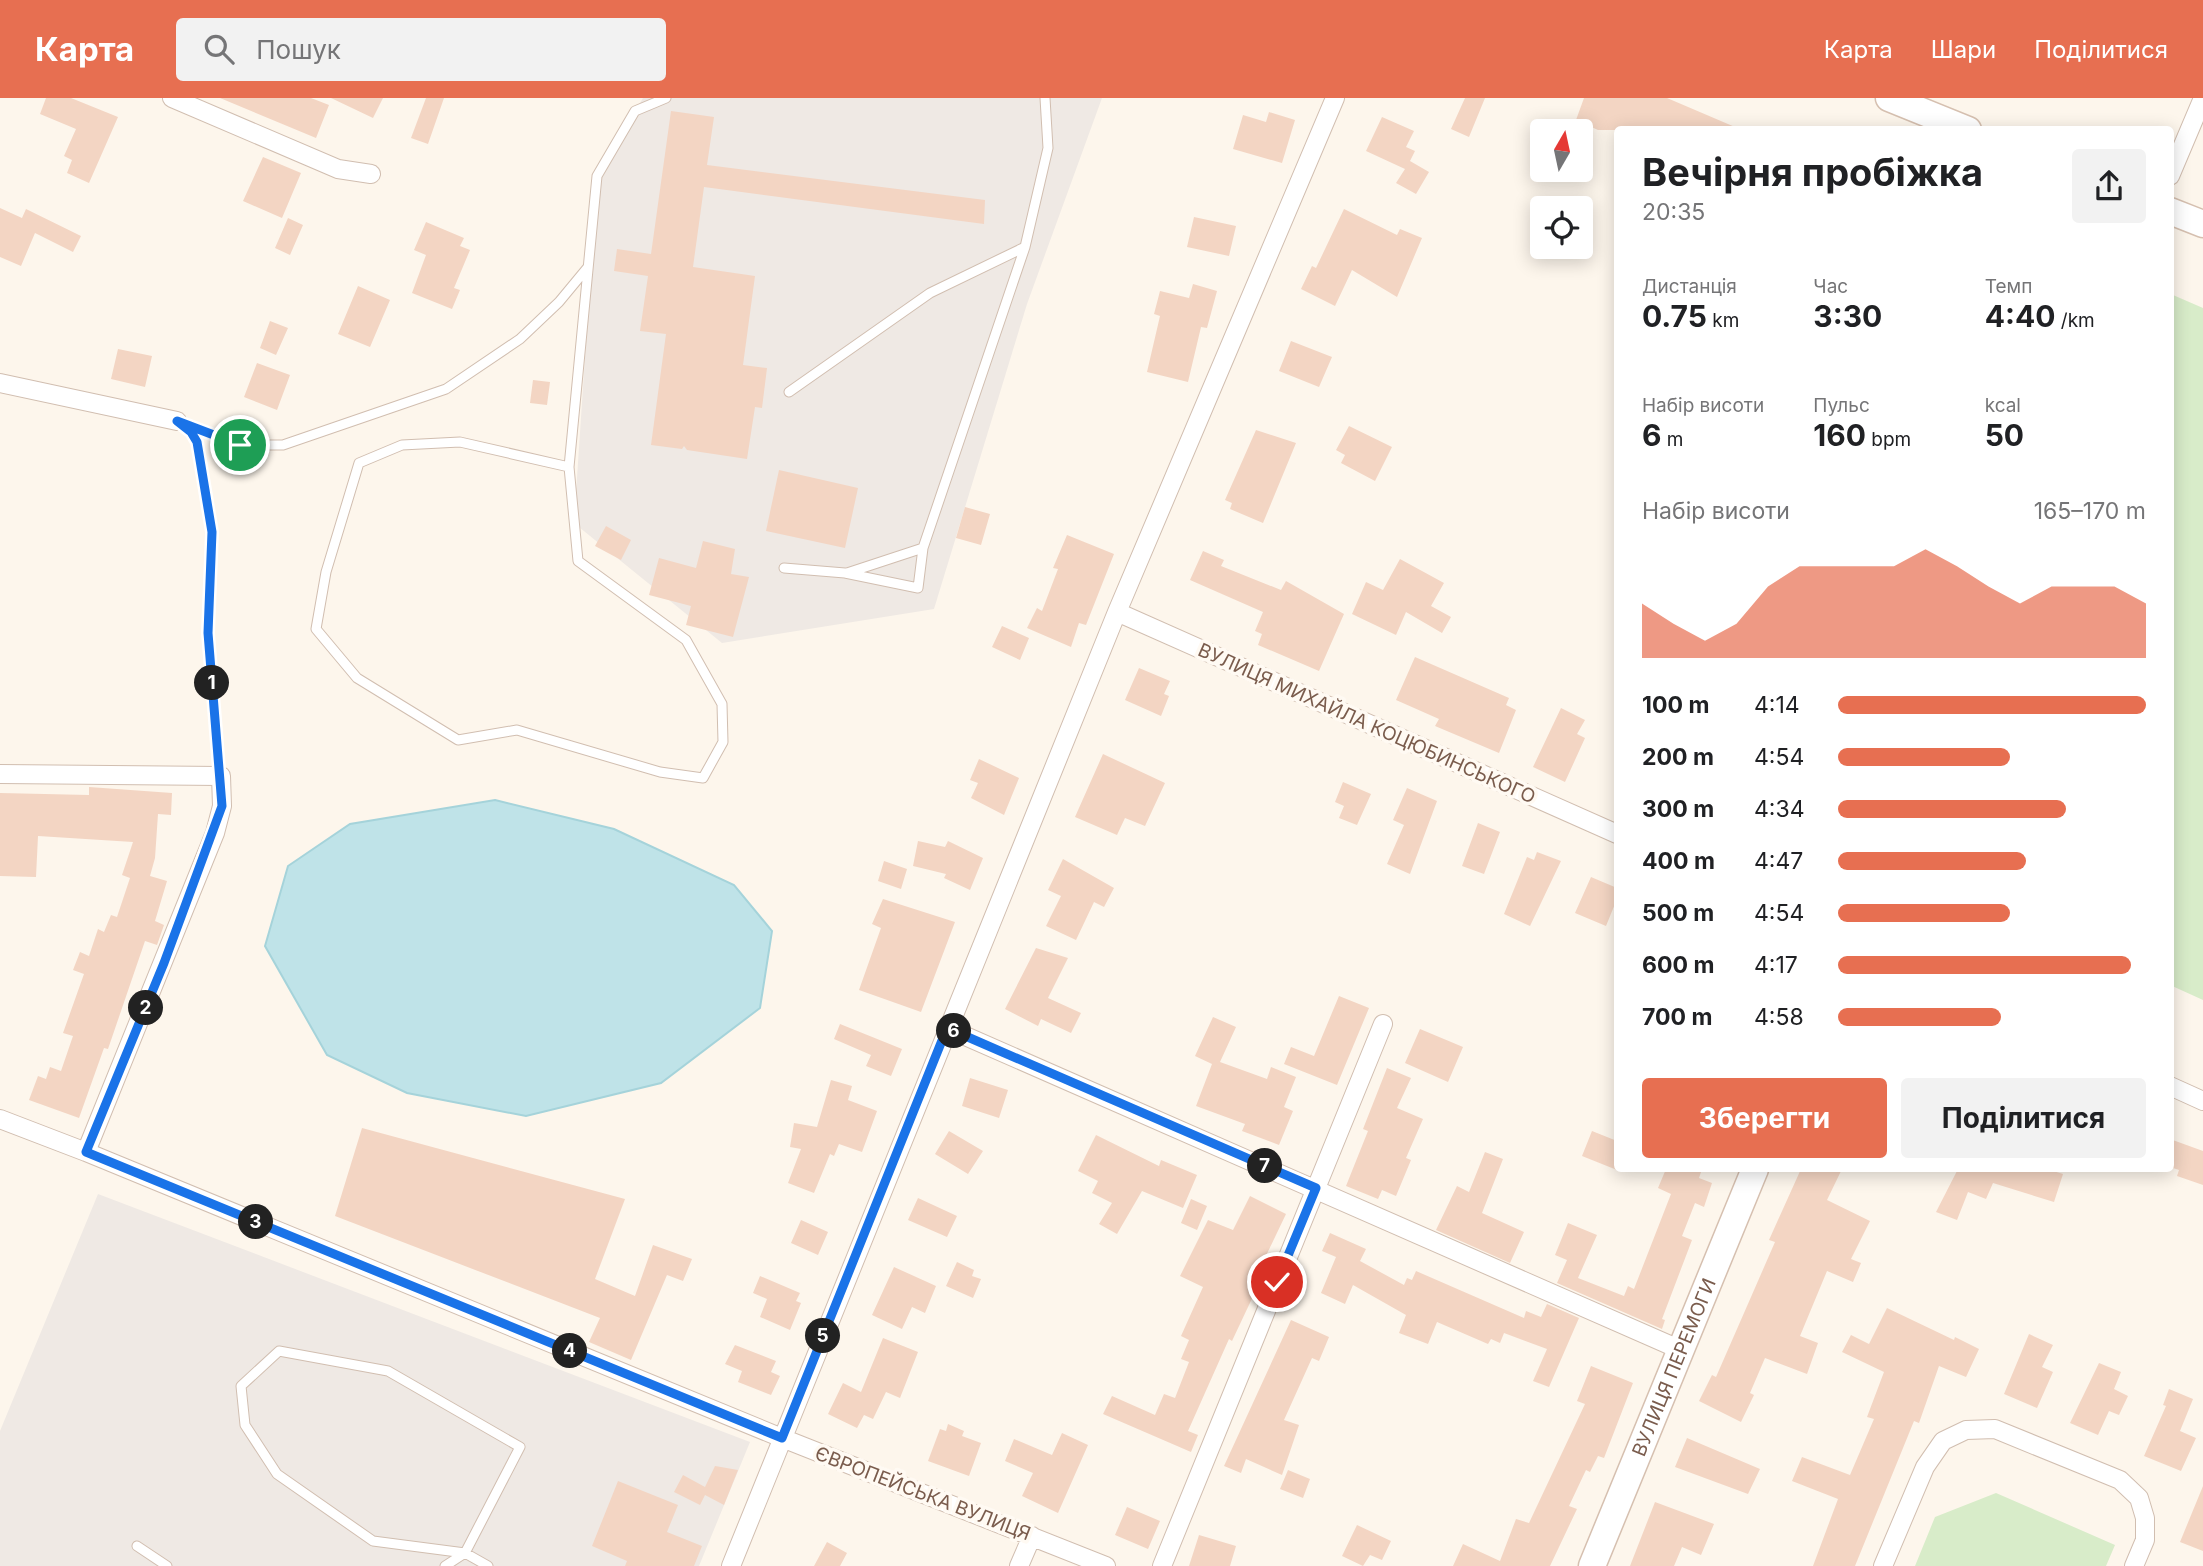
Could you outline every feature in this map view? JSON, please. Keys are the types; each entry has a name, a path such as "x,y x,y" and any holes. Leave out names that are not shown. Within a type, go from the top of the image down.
{"street":[{"path":"172,98 338,169 371,174"},
{"path":"731,1566 1116,612 1335,98"},
{"path":"1889,98 1958,126"},
{"path":"2174,167 2203,98"},
{"path":"2174,213 2203,224"},
{"path":"0,383 177,421"},
{"name":"ВУЛИЦЯ МИХАЙЛА КОЦЮБИНСЬКОГО","path":"1116,612 1614,833"},
{"path":"0,774 221,776 222,806 215,833 86,1152"},
{"path":"1162,1566 1384,1024"},
{"path":"947,1028 1681,1350"},
{"path":"2174,1088 2203,1101"},
{"name":"ЄВРОПЕЙСЬКА ВУЛИЦЯ","path":"0,1119 782,1438 1106,1566"},
{"name":"ВУЛИЦЯ ПЕРЕМОГИ","path":"1592,1566 1754,1172"},
{"path":"1883,1566 1925,1467 1943,1441 1966,1430 1994,1429 2120,1480 2140,1499 2145,1518 2145,1540 2134,1566"},
{"path":"1019,1566 1032,1536"}],"lane":[{"path":"569,467 460,442 402,445 359,463 326,572 316,629 357,678 458,740 516,730 660,772 703,778 723,742 722,704 686,640 578,561 569,467 597,176 635,111 666,98"},
{"path":"784,568 845,573 918,588 923,548 1025,247 1048,148 1045,98"},
{"path":"789,392 930,293 1025,247"},
{"path":"177,421 240,445 283,444 446,389 520,339 559,302 588,267"},
{"path":"845,573 923,548"},
{"path":"445,1566 465,1553 520,1447 388,1371 279,1350 241,1386 245,1425 277,1474 373,1541 465,1553 488,1566"},
{"path":"137,1546 167,1566"}],"path":[{"path":"177,421 191,432 197,442 212,532 208,633 221,776"}],"shaded area":[{"path":"643,98 1102,98 1027,304 934,609 722,643 574,523 597,176"},
{"path":"98,1194 750,1442 699,1566 0,1566 0,1431"}],"green space":[{"path":"2174,295 2203,308 2203,1000 2174,987"},
{"path":"1996,1493 2115,1545 2106,1566 1915,1566 1935,1517"}],"water":[{"path":"495,800 614,829 734,885 772,931 760,1008 661,1083 526,1116 407,1093 327,1055 265,946 288,866 350,824"}],"building":[{"path":"46,98 71,98 118,117 89,183 67,173 72,160 64,156 76,129 40,114"},
{"path":"220,98 311,98 329,105 316,138"},
{"path":"331,98 383,98 373,118"},
{"path":"426,98 444,98 428,144 411,138"},
{"path":"1465,98 1485,98 1469,137 1451,129"},
{"path":"1584,98 1667,98 1733,126 1614,126 1614,130 1593,128 1593,119 1576,119"},
{"path":"671,111 714,117 707,165 985,200 984,224 704,187 693,267 755,276 743,365 767,368 762,408 755,407 747,459 687,450 684,446 682,449 651,445 666,334 640,331 648,276 614,271 617,249 651,254"},
{"path":"1269,112 1295,120 1282,163 1233,149 1243,115 1266,122"},
{"path":"1382,117 1414,131 1406,147 1415,151 1410,161 1429,172 1416,194 1396,183 1405,169 1366,151"},
{"path":"263,157 301,173 282,218 243,201"},
{"path":"0,208 22,218 26,209 81,236 73,252 35,233 21,266 0,257"},
{"path":"1344,209 1397,235 1400,229 1422,238 1397,297 1352,270 1335,306 1301,289 1312,266 1316,268"},
{"path":"1194,217 1236,226 1229,256 1187,247"},
{"path":"288,218 303,225 290,255 275,248"},
{"path":"426,222 464,238 460,246 470,250 454,288 460,290 452,309 412,293 426,255 414,250"},
{"path":"1193,284 1217,291 1207,328 1201,327 1188,382 1147,372 1160,316 1154,314 1160,291 1189,298"},
{"path":"358,286 390,300 370,347 338,334"},
{"path":"270,321 288,328 276,355 260,348"},
{"path":"1291,341 1332,357 1319,387 1279,371"},
{"path":"118,349 152,356 145,387 111,379"},
{"path":"257,363 290,375 277,410 244,397"},
{"path":"533,380 550,382 547,405 530,403"},
{"path":"1349,426 1392,447 1375,481 1341,463 1345,455 1336,450"},
{"path":"1256,430 1296,443 1263,523 1230,509 1232,503 1225,500"},
{"path":"779,470 858,488 845,548 766,531"},
{"path":"965,507 990,514 981,545 956,538"},
{"path":"606,526 631,540 621,560 595,546"},
{"path":"1067,535 1114,554 1086,625 1079,623 1071,647 1027,628 1037,608 1042,611 1058,569 1053,568"},
{"path":"703,541 735,549 731,574 749,577 733,637 686,625 691,606 649,595 659,558 696,568"},
{"path":"1203,551 1224,560 1221,566 1281,590 1286,581 1344,614 1319,671 1258,645 1262,634 1255,631 1263,612 1190,580"},
{"path":"1400,559 1444,583 1431,606 1451,617 1442,633 1406,612 1396,635 1352,614 1366,582 1383,590"},
{"path":"1002,626 1029,638 1020,660 992,647"},
{"path":"1415,657 1509,698 1506,705 1516,710 1499,753 1435,726 1439,719 1396,700"},
{"path":"1139,668 1170,681 1164,694 1169,696 1161,716 1125,700"},
{"path":"1561,708 1585,720 1577,734 1585,738 1565,782 1533,767"},
{"path":"1103,754 1165,783 1145,826 1125,818 1117,835 1075,817"},
{"path":"979,759 1019,778 1004,815 971,798 978,783 970,780"},
{"path":"1343,782 1371,794 1357,825 1339,818 1344,806 1335,802"},
{"path":"89,787 172,793 171,815 158,814 155,858 150,876 167,881 155,921 164,925 157,945 145,941 108,1049 104,1048 79,1118 29,1100 38,1076 46,1079 50,1067 61,1071 73,1036 63,1033 84,974 73,970 80,952 89,956 98,929 104,932 111,915 117,917 130,878 122,875 133,842 38,836 36,877 0,876 0,793 89,795"},
{"path":"1407,788 1437,801 1410,874 1387,864 1404,825 1393,820"},
{"path":"1478,823 1500,832 1484,874 1462,866"},
{"path":"918,841 945,847 948,841 983,858 970,890 944,878 946,874 913,866"},
{"path":"1537,852 1561,861 1530,926 1504,914 1527,857 1534,860"},
{"path":"1063,859 1114,888 1104,907 1094,902 1076,940 1046,926 1061,896 1048,890"},
{"path":"884,861 907,869 901,889 878,881"},
{"path":"1591,877 1614,887 1614,906 1606,926 1575,913"},
{"path":"883,899 955,922 921,1012 859,990 881,928 872,924"},
{"path":"1036,948 1068,958 1048,998 1081,1013 1071,1033 1041,1019 1038,1026 1005,1009"},
{"path":"1339,996 1369,1008 1337,1085 1284,1064 1291,1047 1314,1056"},
{"path":"1213,1017 1236,1027 1220,1062 1267,1079 1271,1067 1296,1077 1284,1107 1293,1111 1279,1145 1242,1131 1245,1124 1196,1106 1212,1064 1195,1056"},
{"path":"840,1024 902,1049 891,1076 866,1066 871,1055 834,1039"},
{"path":"1420,1029 1463,1047 1448,1082 1405,1063"},
{"path":"1387,1068 1411,1078 1397,1108 1423,1119 1406,1158 1411,1160 1396,1196 1382,1190 1378,1199 1346,1186 1368,1131 1363,1129"},
{"path":"970,1078 1008,1090 999,1118 962,1106"},
{"path":"831,1080 852,1086 848,1100 877,1111 862,1152 839,1144 834,1156 830,1154 814,1193 788,1183 801,1149 790,1147 794,1123 817,1127"},
{"path":"362,1128 625,1199 595,1279 635,1296 653,1245 692,1259 683,1281 667,1275 631,1360 589,1342 600,1318 335,1216"},
{"path":"949,1131 983,1151 968,1174 935,1154"},
{"path":"1592,1131 1614,1140 1614,1169 1582,1156"},
{"path":"1096,1135 1159,1166 1161,1160 1197,1175 1183,1208 1142,1191 1117,1234 1099,1224 1112,1203 1092,1193 1098,1181 1078,1171"},
{"path":"2174,1140 2203,1151 2203,1185 2177,1176 2179,1170 2174,1168"},
{"path":"1485,1152 1503,1159 1482,1213 1524,1232 1510,1263 1436,1230 1457,1186 1469,1192"},
{"path":"1665,1172 1701,1172 1699,1178 1712,1183 1704,1207 1695,1203 1682,1236 1692,1240 1662,1319 1665,1320 1662,1329 1557,1283 1567,1260 1555,1255 1568,1223 1597,1235 1578,1278 1624,1296 1628,1286 1634,1289 1671,1194 1658,1188"},
{"path":"1800,1172 1841,1172 1827,1200 1870,1221 1851,1259 1861,1263 1853,1282 1827,1271 1800,1336 1818,1343 1807,1374 1765,1358 1750,1393 1754,1395 1741,1422 1699,1401 1712,1375 1716,1377 1775,1242 1769,1240"},
{"path":"1956,1172 2063,1174 2054,1202 1993,1183 1986,1199 1968,1192 1957,1220 1936,1212"},
{"path":"1250,1196 1286,1214 1263,1262 1269,1265 1258,1291 1256,1290 1232,1341 1229,1339 1188,1431 1198,1435 1191,1452 1103,1414 1112,1396 1155,1415 1164,1394 1175,1398 1189,1362 1181,1359 1189,1340 1181,1336 1203,1287 1180,1276 1208,1220 1233,1230"},
{"path":"918,1198 957,1216 947,1237 908,1220"},
{"path":"1191,1199 1207,1206 1197,1230 1181,1223"},
{"path":"801,1220 828,1232 818,1255 791,1243"},
{"path":"1330,1233 1366,1249 1360,1261 1404,1285 1407,1278 1412,1280 1416,1271 1524,1318 1526,1311 1541,1317 1547,1304 1579,1318 1549,1387 1533,1381 1547,1349 1504,1333 1500,1343 1491,1339 1488,1344 1437,1322 1428,1344 1399,1333 1406,1315 1353,1285 1345,1304 1321,1293 1336,1257 1322,1251"},
{"path":"957,1262 974,1270 972,1276 981,1279 973,1298 946,1286"},
{"path":"894,1267 936,1286 925,1313 912,1307 902,1329 872,1315"},
{"path":"760,1276 800,1293 796,1301 801,1303 790,1330 760,1317 767,1299 753,1293"},
{"path":"1887,1308 1979,1349 1966,1377 1939,1366 1919,1423 1914,1421 1855,1566 1813,1566 1838,1499 1792,1481 1802,1457 1850,1475 1874,1419 1867,1417 1884,1372 1842,1352 1851,1335 1869,1344"},
{"path":"1291,1320 1329,1337 1319,1361 1312,1358 1284,1420 1299,1425 1282,1475 1246,1459 1241,1473 1224,1466"},
{"path":"2029,1334 2053,1345 2042,1367 2053,1372 2037,1408 2004,1394"},
{"path":"883,1338 918,1352 900,1398 886,1392 873,1419 864,1415 857,1428 828,1414 843,1383 861,1392"},
{"path":"735,1345 776,1361 771,1372 780,1376 771,1395 738,1382 742,1371 725,1364"},
{"path":"2099,1363 2121,1372 2114,1389 2128,1396 2119,1415 2109,1411 2098,1435 2070,1423"},
{"path":"1591,1366 1633,1383 1604,1458 1598,1456 1590,1472 1586,1470 1569,1506 1577,1509 1550,1566 1453,1566 1463,1544 1500,1561 1516,1519 1529,1523 1585,1404 1577,1401"},
{"path":"2169,1389 2193,1399 2180,1431 2196,1438 2181,1471 2144,1456 2166,1406 2163,1405"},
{"path":"948,1424 964,1431 962,1436 981,1443 969,1476 928,1461 940,1429 946,1431"},
{"path":"1062,1433 1088,1445 1058,1513 1022,1496 1033,1473 1005,1461 1014,1439 1052,1455"},
{"path":"1687,1438 1760,1469 1748,1494 1675,1467"},
{"path":"715,1466 738,1470 724,1505 705,1495 700,1505 674,1492 683,1475 705,1487"},
{"path":"1288,1470 1310,1479 1303,1498 1280,1489"},
{"path":"618,1481 678,1505 667,1532 702,1546 694,1566 625,1566 627,1561 592,1546"},
{"path":"2203,1486 2203,1551 2180,1542"},
{"path":"1655,1502 1714,1524 1701,1555 1682,1547 1674,1566 1630,1566"},
{"path":"1127,1507 1160,1521 1148,1549 1115,1535"},
{"path":"1357,1525 1391,1541 1382,1560 1370,1555 1363,1566 1342,1556"},
{"path":"1199,1535 1236,1546 1230,1566 1189,1566"},
{"path":"827,1542 847,1553 840,1566 814,1566"}],"route":[{"path":"240,445 177,421 191,432 197,442 212,532 208,633 222,806 215,833 164,963 86,1152 782,1438 947,1028 1316,1188 1277,1282"}]}
